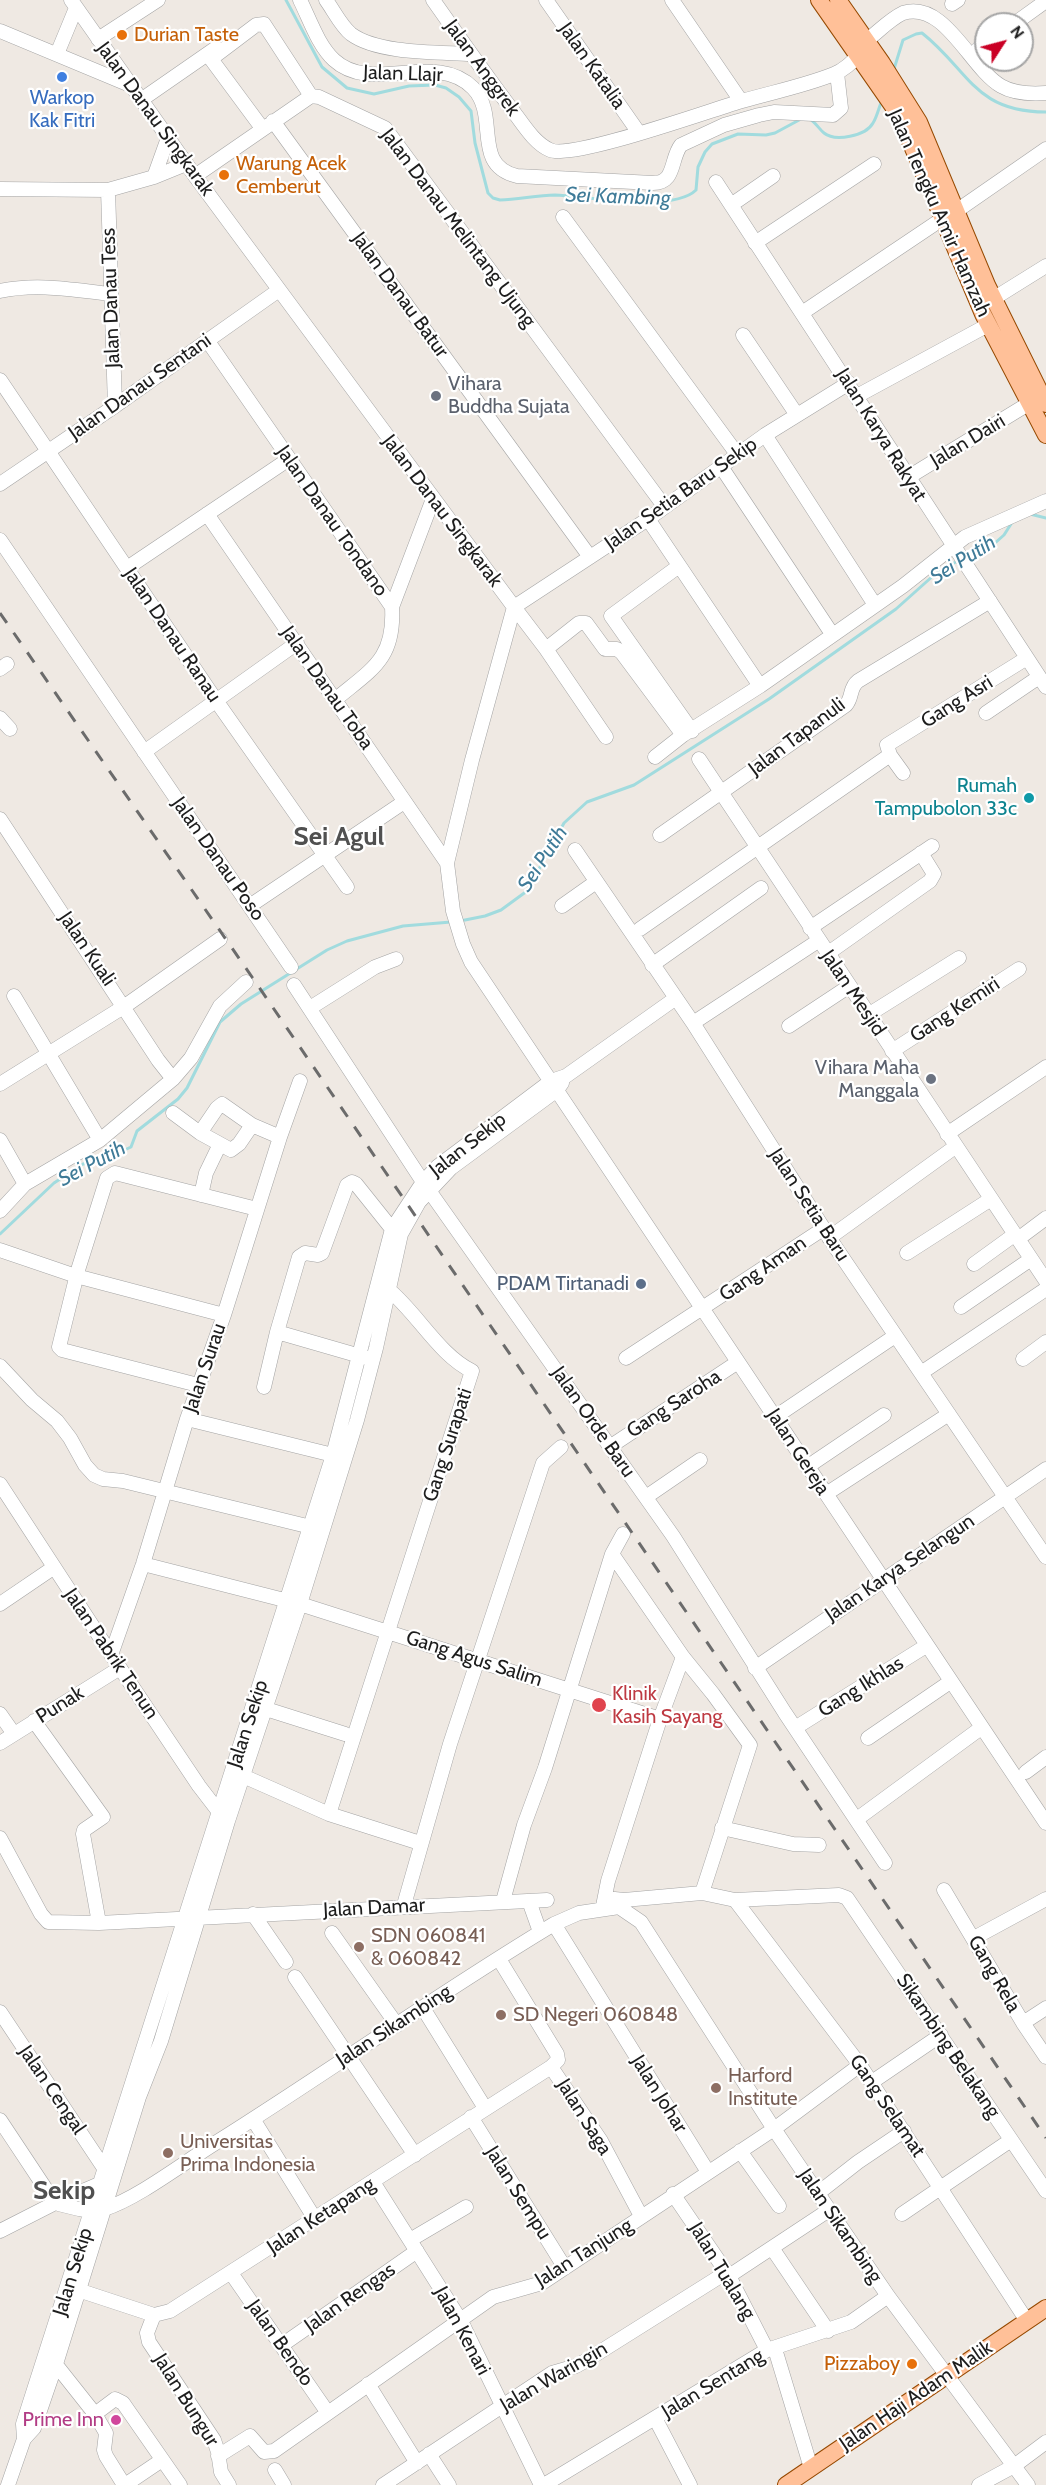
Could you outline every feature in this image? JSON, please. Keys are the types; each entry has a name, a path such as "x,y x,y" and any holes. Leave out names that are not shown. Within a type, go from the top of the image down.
{"main road":[{"name":"Jalan Tengku Amir Hamzah","path":"819,0 863,48"},
{"name":"Jalan Tengku Amir Hamzah","path":"838,0 863,48 894,95 919,122 949,216 1028,404 1046,435"},
{"name":"Jalan Tengku Amir Hamzah","path":"990,311 1046,404"},
{"name":"Jalan Haji Adam Malik","path":"789,2484 1046,2308"}],"street":[{"path":"98,39 159,0"},
{"name":"Jalan Llajr","path":"300,0 323,46 344,68 367,76 400,72 429,72 445,74 465,81 483,101 492,160 498,168 516,176 658,183 667,179 681,145 724,125 774,112 833,115 837,113 841,108 837,73"},
{"path":"326,0 349,32 365,41 393,48 471,54"},
{"name":"Jalan Anggrek","path":"433,0 532,135 552,152 567,151 639,133"},
{"name":"Jalan Katalia","path":"546,0 639,133"},
{"path":"672,0 741,101"},
{"path":"1031,12 1046,1"},
{"path":"57,54 73,4"},
{"name":"Jalan Danau Singkarak","path":"73,4 186,164 514,607 472,760 447,863 453,911 458,931 471,962 554,1086"},
{"path":"639,133 837,73 903,13 918,10 928,12 958,39 1000,86 1009,90 1046,93"},
{"path":"141,100 262,16"},
{"name":"Jalan Danau Batur","path":"311,96 264,24 256,25 211,59 268,124 590,557"},
{"path":"0,31 130,84"},
{"path":"195,176 311,96"},
{"name":"Jalan Danau Melintang Ujung","path":"311,96 319,97 378,123 398,143 664,506"},
{"path":"154,177 168,138"},
{"path":"802,313 1046,149"},
{"path":"0,189 108,190 154,177 186,164"},
{"path":"755,243 874,164"},
{"path":"731,205 773,176"},
{"name":"Jalan Karya Rakyat","path":"716,182 1043,682"},
{"name":"Jalan Danau Tess","path":"108,190 115,406"},
{"path":"563,217 737,454"},
{"path":"857,396 990,311 1046,266"},
{"path":"0,291 26,286 42,286 111,294"},
{"name":"Jalan Danau Sentani","path":"0,484 279,290"},
{"path":"742,335 797,415"},
{"name":"Jalan Danau Tondano","path":"207,340 392,607 392,629 380,662 336,699"},
{"name":"Jalan Danau Ranau","path":"0,380 215,699 347,887"},
{"name":"Jalan Setia Baru Sekip","path":"514,607 648,519 720,465 849,383"},
{"name":"Jalan Dairi","path":"908,478 1028,404"},
{"path":"765,435 874,605"},
{"path":"127,568 289,459"},
{"path":"720,465 832,634"},
{"path":"392,607 433,499"},
{"path":"655,757 874,605 957,552 965,537 1046,501"},
{"name":"Jalan Danau Toba","path":"207,514 447,863"},
{"path":"648,519 760,686"},
{"name":"Jalan Danau Poso","path":"0,540 251,905 291,968"},
{"path":"680,566 611,616 687,733"},
{"name":"Jalan Tapanuli","path":"660,835 846,705 850,699 852,687 858,681 990,601"},
{"path":"514,607 546,649 606,737"},
{"path":"546,649 579,623 586,622 605,649 617,649 622,652 687,733"},
{"path":"144,752 215,699 297,644"},
{"name":"Gang Asri","path":"640,929 756,848 889,750 1027,658"},
{"path":"986,712 1043,682"},
{"path":"0,718 10,729"},
{"path":"889,750 903,773"},
{"name":"Jalan Mesjid","path":"699,759 867,1016 1046,1281"},
{"path":"251,905 404,802"},
{"name":"Jalan Kuali","path":"2,828 173,1079"},
{"path":"810,928 927,849 934,874 930,881 827,954"},
{"name":"Jalan Setia Baru","path":"575,850 693,1023 826,1233 1046,1557"},
{"path":"562,906 596,882"},
{"path":"652,965 761,888"},
{"path":"0,1084 125,1006 220,939"},
{"path":"693,1023 818,940"},
{"path":"310,1008 375,967 396,958"},
{"path":"867,1016 959,958"},
{"name":"Gang Kemiri","path":"892,1051 1019,969"},
{"path":"0,1211 25,1184 100,1140 173,1079 191,1058 220,1006 246,982"},
{"name":"Jalan Orde Baru","path":"294,985 426,1186 646,1497 885,1863"},
{"path":"789,1026 848,987"},
{"path":"14,996 100,1140"},
{"name":"Jalan Sekip","path":"52,2360 98,2210 114,2180 154,2038 223,1817 357,1420 367,1358 396,1232 438,1166 676,999"},
{"path":"947,1134 1046,1067"},
{"name":"Jalan Surau","path":"111,1655 143,1564 198,1385 224,1315 300,1081"},
{"name":"Jalan Gereja","path":"554,1086 1046,1823"},
{"path":"200,1133 222,1104 252,1125 280,1137"},
{"path":"173,1113 200,1133 234,1149 252,1125"},
{"path":"0,1141 25,1184"},
{"path":"201,1195 206,1173 220,1144"},
{"name":"Gang Aman","path":"626,1358 826,1233 956,1147"},
{"path":"198,1385 62,1350 59,1344 76,1276 109,1175 115,1173 257,1209"},
{"path":"264,1387 299,1257 305,1253 318,1256 322,1253 347,1185 352,1182 356,1184 396,1232"},
{"path":"907,1253 991,1199"},
{"path":"974,1264 1046,1218"},
{"name":"Jalan Sekip","path":"223,1817 243,1776 266,1709 311,1527 388,1289 396,1232"},
{"path":"0,1250 76,1276 224,1315"},
{"path":"962,1307 1031,1258"},
{"path":"921,1373 1046,1288"},
{"name":"Gang Surapati","path":"386,1631 472,1371 452,1358 404,1303 388,1289"},
{"path":"277,1332 367,1358"},
{"path":"775,1417 895,1336"},
{"path":"1023,1359 1046,1342"},
{"name":"Gang Saroha","path":"611,1446 738,1362"},
{"path":"0,1366 32,1400 57,1421 94,1475 311,1527"},
{"path":"826,1494 949,1414"},
{"path":"807,1467 884,1415"},
{"path":"187,1419 333,1455"},
{"path":"404,1905 420,1844 543,1463 561,1447"},
{"path":"646,1497 700,1460"},
{"name":"Jalan Karya Selangun","path":"756,1668 882,1579 1046,1469"},
{"name":"Jalan Pabrik Tenun","path":"0,1484 111,1655 223,1817"},
{"path":"503,1902 524,1825 545,1768 612,1554 623,1534"},
{"path":"612,1554 683,1657 750,1745 702,1893"},
{"name":"Gang Agus Salim","path":"143,1564 294,1602 479,1659 660,1719"},
{"path":"0,1604 53,1568"},
{"path":"329,1814 386,1631"},
{"name":"Gang Ikhlas","path":"795,1728 926,1646"},
{"path":"683,1657 660,1719 604,1903 702,1893 735,1900"},
{"name":"Punak","path":"0,1743 120,1668"},
{"path":"868,1738 950,1682"},
{"path":"266,1709 345,1734"},
{"path":"0,1714 14,1734"},
{"path":"34,1721 103,1818 84,1830 83,1834 99,1923"},
{"path":"856,1819 981,1728"},
{"path":"1026,1772 1046,1757"},
{"path":"243,1776 329,1814 420,1844"},
{"path":"722,1828 793,1844 819,1845"},
{"name":"Jalan Damar","path":"0,1839 41,1914 48,1922 99,1923 404,1905 547,1900"},
{"name":"Gang Rela","path":"945,1890 1023,2023 1046,2056"},
{"name":"Sikambing Belakang","path":"735,1900 839,1895 847,1898 1046,2191"},
{"path":"974,1938 1046,1899"},
{"name":"Gang Selamat","path":"735,1900 872,2082 1027,2321"},
{"path":"529,1901 540,1932"},
{"name":"Jalan Sikambing","path":"98,2210 147,2186 254,2119 348,2055 540,1932 604,1903 619,1907 641,1922 817,2194 945,2376 1028,2485"},
{"path":"253,1914 286,1962"},
{"name":"Jalan Johar","path":"554,1924 708,2172"},
{"path":"332,1933 397,2025"},
{"name":"Jalan Saga","path":"499,1959 557,2054 558,2060 551,2067 601,2141 642,2216"},
{"path":"295,1977 415,2155"},
{"path":"423,2008 485,2108"},
{"path":"1023,2023 1046,2008"},
{"name":"Jalan Cengal","path":"0,2012 104,2168"},
{"path":"872,2082 941,2036"},
{"name":"Jalan Sekip","path":"6,2475 24,2439 23,2424 52,2360 78,2290 98,2210 99,2183 154,2038"},
{"name":"Jalan Tanjung","path":"218,2456 251,2436 261,2450 271,2452 499,2293 542,2283 774,2129 860,2065"},
{"name":"Jalan Ketapang","path":"154,2315 170,2311 231,2273 551,2067"},
{"name":"Jalan Sempu","path":"471,2117 565,2268"},
{"path":"254,2119 315,2219"},
{"path":"0,2120 55,2203 98,2210"},
{"path":"817,2194 904,2131"},
{"path":"902,2214 1011,2140"},
{"path":"740,2151 779,2206"},
{"path":"0,2231 99,2183 114,2180"},
{"name":"Jalan Kenari","path":"373,2182 460,2321 501,2407 543,2485"},
{"name":"Jalan Tualang","path":"674,2194 728,2274 771,2349 811,2468"},
{"name":"Jalan Rengas","path":"282,2344 466,2207"},
{"name":"Jalan Waringin","path":"392,2483 429,2454 552,2373 587,2360 829,2210"},
{"path":"771,2248 828,2331"},
{"name":"Jalan Bendo","path":"231,2273 328,2413"},
{"path":"78,2290 154,2315"},
{"name":"Jalan Sentang","path":"543,2485 771,2349 861,2318 888,2296"},
{"name":"Jalan Bungur","path":"154,2315 147,2333 149,2342 214,2440 221,2472 229,2485"},
{"path":"52,2360 95,2414 106,2433 104,2450 106,2456 125,2485 162,2460"},
{"path":"368,2384 417,2463"},
{"path":"95,2414 115,2399 118,2400 180,2485"},
{"path":"655,2418 690,2485"},
{"path":"979,2485 1014,2466 1046,2442"},
{"path":"429,2454 449,2485"},
{"path":"275,2470 284,2485"}],"waterway":[{"name":"Sei Kambing","path":"286,0 322,67 347,88 374,94 409,86 435,85 446,88 459,97 471,111 475,143 488,193 500,200 555,195 650,202 685,197 696,190 698,167 705,152 712,144 738,134 775,133 801,119"},
{"name":"Sei Kambing","path":"894,69 903,40 922,33 988,97 1003,105 1022,110 1046,112"},
{"name":"Sei Kambing","path":"810,119 829,136 850,136 869,128 876,118 882,100"},
{"name":"Sei Putih","path":"1030,514 1046,518"},
{"name":"Sei Putih","path":"965,557 995,543 1011,524"},
{"name":"Sei Putih","path":"460,921 501,910 527,891 564,823 587,802 634,785 769,699 896,609 934,575 959,560"},
{"name":"Sei Putih","path":"0,1234 54,1183 83,1164 103,1160 131,1147 137,1131 178,1099 187,1088 220,1022 241,1004 327,950 347,941 403,926 451,922"}],"railway":[{"path":"0,613 252,977 1046,2138"}],"place":[{"name":"Durian Taste","path":"122,35"},
{"name":"Warkop Kak Fitri","path":"62,77"},
{"name":"Warung Acek Cemberut","path":"224,175"},
{"name":"Vihara Buddha Sujata","path":"436,396"},
{"name":"Rumah Tampubolon 33c","path":"1029,798"},
{"name":"Vihara Maha Manggala","path":"931,1079"},
{"name":"PDAM Tirtanadi","path":"641,1284"},
{"name":"Klinik Kasih Sayang","path":"599,1705"},
{"name":"SDN 060841 & 060842","path":"359,1947"},
{"name":"SD Negeri 060848","path":"501,2015"},
{"name":"Harford Institute","path":"716,2088"},
{"name":"Universitas Prima Indonesia","path":"168,2153"},
{"name":"Pizzaboy","path":"912,2364"},
{"name":"Prime Inn","path":"116,2420"}],"district":[{"name":"Sei Agul","path":"339,837"},
{"name":"Sekip","path":"64,2191"}]}
